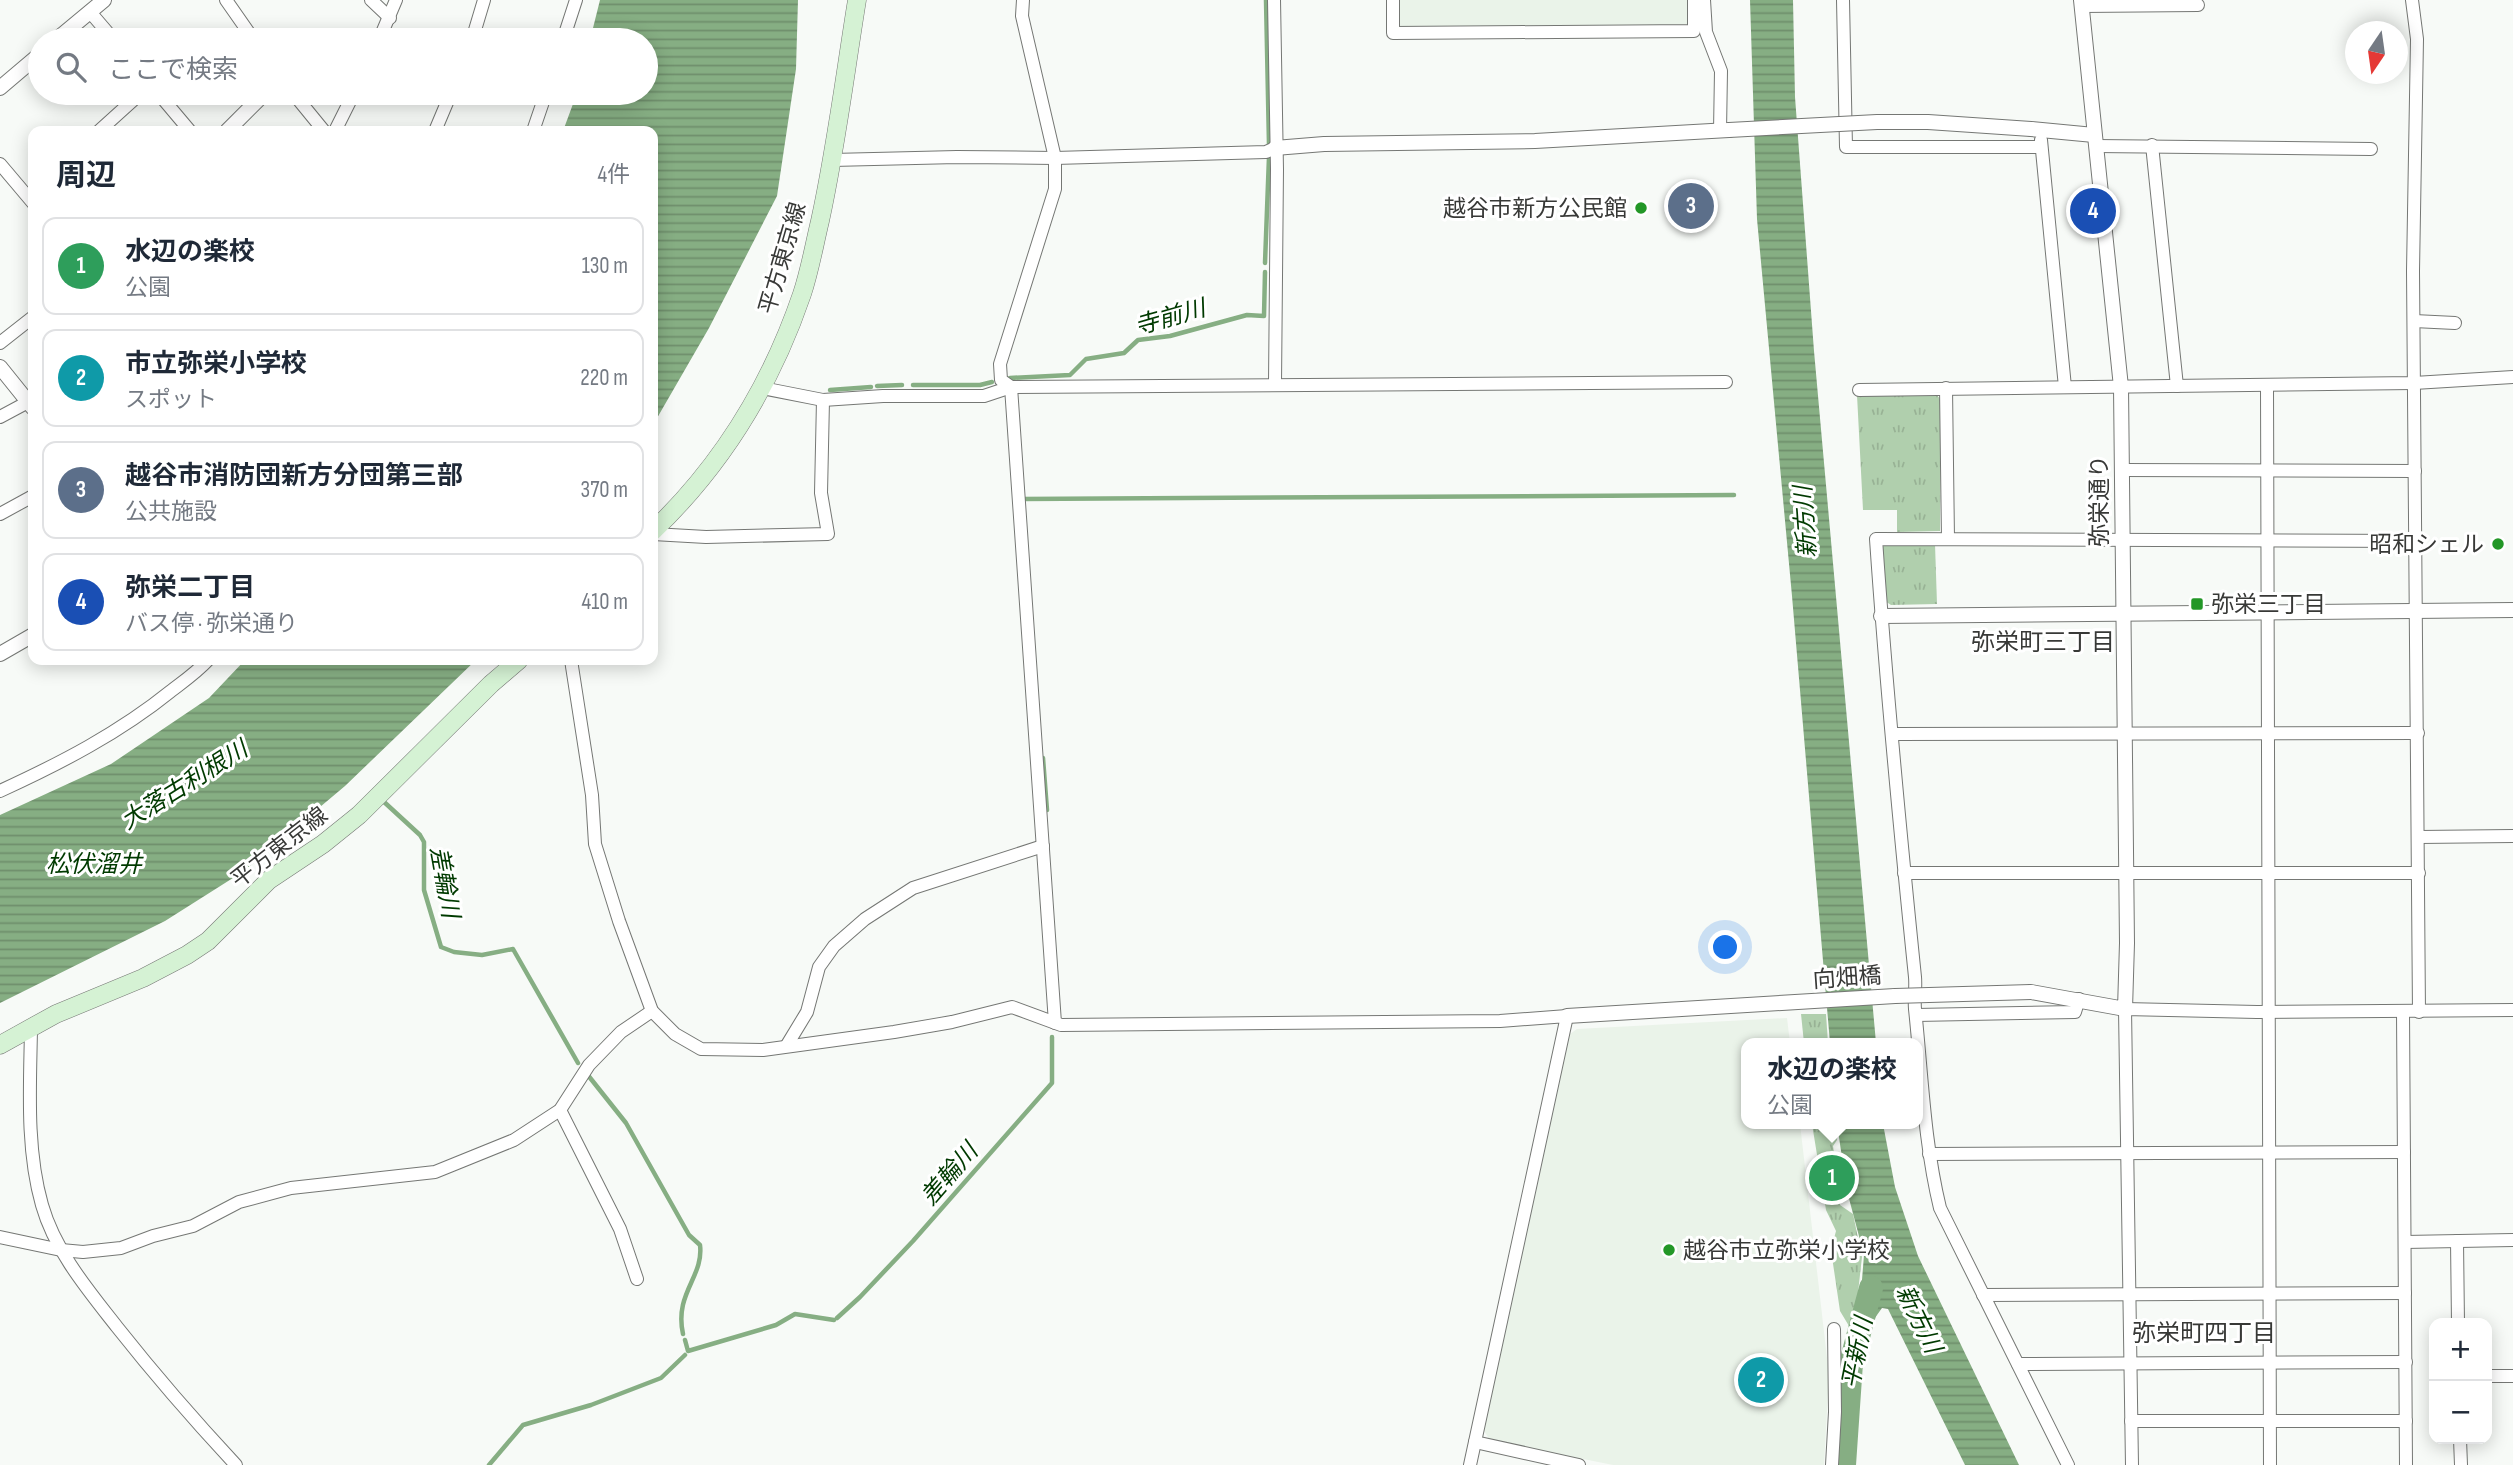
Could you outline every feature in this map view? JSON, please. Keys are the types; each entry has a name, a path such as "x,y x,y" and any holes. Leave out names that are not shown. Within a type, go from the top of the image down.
{"main road":[{"name":"平方東京線","path":"658,527 714,464 743,423 762,388 802,295 832,160 857,0"},
{"name":"平方東京線","path":"0,1045 56,1014 165,967 208,941 269,880 323,844 359,815 513,665"}],"street":[{"path":"71,28 104,0"},
{"path":"226,0 246,28"},
{"path":"371,0 390,18"},
{"path":"385,28 396,0"},
{"path":"476,28 484,0"},
{"path":"567,28 576,0"},
{"path":"1011,387 1001,380 1000,364 1055,189 1055,158 1022,16 1023,0"},
{"path":"1274,0 1277,169 1275,384"},
{"path":"1393,0 1393,33 1695,31 1694,0"},
{"path":"1704,0 1706,32 1721,71 1724,131"},
{"path":"1843,0 1846,147 2041,147"},
{"path":"2412,0 2417,39 2414,383 2419,1012"},
{"path":"2082,3 2198,5"},
{"name":"弥栄通り","path":"2082,3 2122,387 2125,1009"},
{"path":"90,12 104,28"},
{"path":"0,87 28,64"},
{"path":"105,126 128,105"},
{"path":"168,105 186,126"},
{"path":"232,126 253,105"},
{"path":"303,105 320,126"},
{"path":"338,126 348,105"},
{"path":"437,126 446,105"},
{"path":"535,126 542,105"},
{"path":"832,160 1055,158 1266,152 1275,148 1324,144 1535,141 1903,122 1976,123 2095,140 2152,145 2371,149"},
{"path":"2036,130 2041,147 2065,387"},
{"path":"2152,145 2177,386"},
{"path":"0,164 28,194"},
{"path":"0,343 28,321"},
{"path":"2414,321 2455,323"},
{"path":"0,367 28,401"},
{"path":"1859,390 2267,386 2414,383 2513,377"},
{"path":"762,388 823,400 883,396 984,396 1011,387 1726,382"},
{"path":"2267,386 2270,1465"},
{"path":"1011,387 1055,1024"},
{"path":"1946,388 1948,539"},
{"path":"658,532 706,537 828,534 821,493 823,400"},
{"path":"0,418 28,406"},
{"path":"2122,470 2415,471"},
{"path":"0,514 28,499"},
{"path":"1918,1038 1875,539 2416,541"},
{"path":"1881,616 2513,610"},
{"path":"0,654 28,638"},
{"path":"0,790 52,767 120,729 202,665"},
{"path":"572,665 592,795 596,844 620,921 652,1011 674,1034 701,1049 763,1050 952,1022 1012,1007 1055,1024 1500,1021 1567,1016 1470,1465"},
{"path":"1892,734 2418,733"},
{"path":"2419,837 2513,836"},
{"path":"787,1045 807,1012 819,967 834,946 865,919 913,888 1043,846"},
{"path":"1904,873 2419,873"},
{"name":"向畑橋","path":"1567,1016 1895,996 2031,992 2125,1009"},
{"path":"1916,1015 2075,1012 2079,999"},
{"path":"2132,1465 2125,1009 2268,1012 2513,1010"},
{"path":"0,1237 83,1252 121,1248 153,1236 193,1226 239,1202 291,1188 435,1172 514,1140 560,1110 589,1065 621,1032 652,1011"},
{"path":"2403,1012 2406,1465"},
{"path":"31,1029 33,1159 42,1206 61,1250 91,1294 171,1395 236,1465"},
{"path":"1923,1090 1929,1154 1940,1208 2068,1465"},
{"path":"560,1110 620,1229 636,1279"},
{"path":"1929,1154 2404,1152"},
{"path":"2404,1242 2513,1240"},
{"path":"2457,1241 2458,1318"},
{"path":"1983,1295 2405,1293"},
{"path":"1832,1465 1835,1412 1834,1329"},
{"path":"2018,1364 2406,1363"},
{"path":"2492,1376 2513,1376"},
{"path":"2131,1421 2406,1421"},
{"path":"1475,1443 1579,1465"},
{"path":"2460,1444 2461,1465"}],"shaded area":[{"path":"1397,0 1688,0 1689,26 1398,27"},
{"name":"越谷市立弥栄小学校","path":"1787,1018 1789,1038 1741,1038 1741,1129 1801,1129 1829,1375 1824,1465 1613,1465 1490,1440 1484,1431 1570,1034 1577,1029"}],"green space":[{"path":"1936,394 1941,400 1940,531 1897,532 1897,510 1863,510 1857,395"},
{"path":"1885,544 1935,544 1937,604 1891,605 1885,601 1882,548"},
{"path":"1801,1014 1826,1014 1828,1038 1803,1038"},
{"path":"1813,1129 1836,1129 1837,1140 1833,1146 1836,1166 1841,1166 1845,1187 1839,1186 1840,1205 1853,1214 1862,1257 1854,1328 1849,1326 1840,1311 1831,1250 1836,1231 1826,1210"}],"water":[{"path":"600,0 798,0 796,69 777,196 709,328 658,416 658,126 565,126 573,105 658,105 658,28 593,28"},
{"name":"新方川","path":"1750,0 1793,0 1795,97 1814,351 1876,1038 1830,1038 1757,219"},
{"name":"松伏溜井","path":"240,665 471,665 345,786 244,871 165,921 0,1003 0,815 111,764 209,698"},
{"name":"新方川","path":"1838,1129 1884,1129 1895,1187 1918,1256 2019,1465 1965,1465 1888,1309 1882,1308 1872,1322 1859,1317 1864,1255 1847,1191"}],"waterway":[{"name":"寺前川","path":"1266,0 1269,145"},
{"name":"寺前川","path":"1265,263 1269,157"},
{"name":"寺前川","path":"1010,378 1070,375 1086,359 1124,353 1138,340 1170,336 1247,315 1264,316 1265,272"},
{"name":"寺前川","path":"913,385 980,385 992,382"},
{"name":"寺前川","path":"877,386 902,385"},
{"name":"寺前川","path":"830,390 871,387"},
{"path":"1022,502 1022,499 1734,495"},
{"path":"1043,758 1047,810"},
{"name":"差輪川","path":"383,801 420,835 424,842 424,890 441,947 454,952 482,955 513,949 578,1063"},
{"name":"差輪川","path":"837,1318 913,1241 1052,1083 1052,1037"},
{"name":"差輪川","path":"587,1074 626,1123 689,1235 700,1245 698,1267 682,1307 683,1334"},
{"name":"平新川","path":"1844,1465 1851,1363 1871,1288"},
{"name":"差輪川","path":"685,1340 688,1351 776,1325 795,1314 834,1320"},
{"path":"489,1465 523,1425 591,1405 661,1378 685,1355"}],"place":[{"name":"越谷市消防団新方分団第三部","path":"1691,206"},
{"name":"越谷市新方公民館","path":"1641,208"},
{"name":"弥栄二丁目","path":"2093,211"},
{"name":"昭和シェル","path":"2498,544"},
{"name":"弥栄三丁目","path":"2197,604"},
{"name":"水辺の楽校","path":"1832,1178"},
{"name":"越谷市立弥栄小学校","path":"1669,1250"},
{"name":"市立弥栄小学校","path":"1761,1380"}],"district":[{"name":"弥栄町三丁目","path":"2043,642"},
{"name":"弥栄町四丁目","path":"2204,1333"}],"water label":[{"name":"大落古利根川","path":"184,785"}]}
